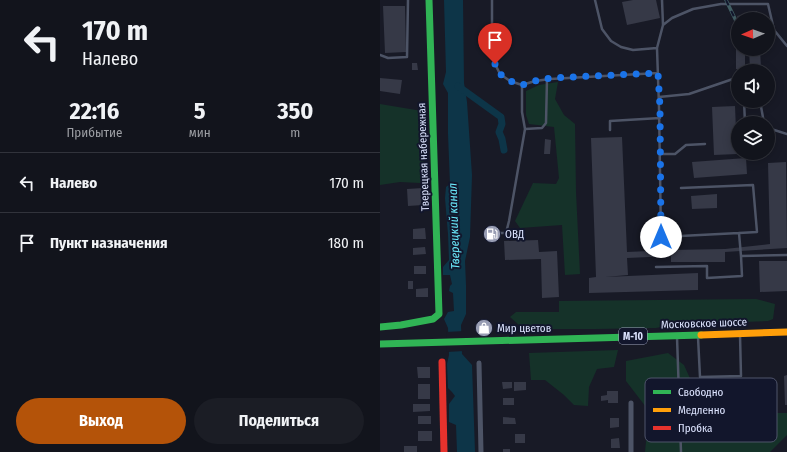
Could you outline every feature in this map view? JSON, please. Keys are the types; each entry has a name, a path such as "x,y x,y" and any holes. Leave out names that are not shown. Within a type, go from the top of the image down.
{"main road":[{"name":"Тверецкая набережная","path":"380,327 433,319 439,314 429,0"},
{"name":"Московское шоссе","path":"380,344 787,332"},
{"path":"442,362 444,452"}],"street":[{"path":"479,363 481,452"},
{"path":"631,403 631,452"}],"lane":[{"path":"380,55 388,58 407,57 408,0"},
{"path":"492,0 495,64 500,74 510,81 522,85 546,79 658,73"},
{"path":"595,0 602,30 611,41 622,47 633,50 657,48"},
{"path":"662,0 663,25 657,48 660,118 661,237 757,232 753,185 681,188"},
{"path":"663,25 672,18 693,9 741,2 768,4 774,30 787,46"},
{"path":"524,129 542,128 546,123 546,79"},
{"path":"659,96 689,94 731,79"},
{"path":"498,233 506,233 509,221 524,129 522,112 522,85"},
{"path":"610,130 610,121 660,118"},
{"path":"775,130 787,134"},
{"path":"660,154 675,154 686,145 705,144"},
{"path":"656,267 707,266 707,278 742,276 739,233"},
{"path":"741,256 787,255"},
{"path":"698,334 700,377 741,376 740,333"},
{"path":"677,335 678,378"},
{"path":"681,442 681,452"}],"green space":[{"path":"558,82 555,99 564,115 575,124 576,192 580,274 565,275 562,225 520,228 515,221 533,183 556,184 559,178 554,127 529,124 526,115 526,91 539,85"},
{"path":"380,104 422,111 424,178 420,183 400,182 380,185"},
{"path":"756,299 775,304 773,319 768,321 714,323 700,319 656,328 540,329 519,325 510,317 516,312 559,312 559,301"},
{"path":"618,350 614,367 597,369 589,387 588,406 574,405 545,380 531,380 529,353"},
{"path":"668,353 684,365 690,378 645,378 645,406 626,381 626,361"},
{"path":"777,413 787,413 787,435 770,452 645,452 646,442 777,442"}],"water":[{"name":"Тверецкий канал","path":"444,0 463,0 464,83 467,102 472,175 470,237 465,261 466,314 461,325 462,354 472,365 475,452 457,452 456,425 449,422 449,404 455,396 448,388 448,328 444,319 448,312 454,311 453,293 449,291 452,284 450,275 443,275 443,267 449,260 445,198 446,187 450,184 448,93 443,84 446,72"}],"pier":[{"path":"464,331 464,351 447,352 446,332"}],"building":[{"path":"633,0 656,0 660,18 627,25 622,2"},
{"path":"383,6 405,6 406,52 385,53"},
{"path":"736,56 745,56 745,64 736,64"},
{"path":"749,56 760,56 761,64 750,64"},
{"path":"412,63 417,63 418,70 412,70"},
{"path":"380,78 402,80 400,94 380,91"},
{"path":"731,106 731,108 735,108 735,116 731,116 731,154 714,155 712,107"},
{"path":"622,137 627,252 725,249 770,244 768,163 786,162 787,248 725,252 725,262 671,262 671,256 627,258 628,275 605,277 698,273 698,290 589,293 589,278 596,277 591,138"},
{"path":"545,139 551,140 550,154 544,154"},
{"path":"731,159 746,160 747,174 694,178 692,162"},
{"path":"423,188 423,205 408,206 407,189"},
{"path":"717,194 717,208 692,209 691,196"},
{"path":"425,228 426,239 413,239 413,229"},
{"path":"538,240 539,252 557,251 559,297 542,298 541,259 505,260 504,241"},
{"path":"425,247 426,254 413,255 413,248"},
{"path":"759,261 787,261 787,291 760,292"},
{"path":"414,266 426,266 426,274 414,274"},
{"path":"408,281 413,281 413,289 408,289"},
{"path":"428,288 428,297 416,297 416,289"},
{"path":"417,367 430,367 430,378 418,378"},
{"path":"787,375 787,405 785,405 784,376"},
{"path":"502,382 512,382 512,388 503,389"},
{"path":"514,382 526,382 526,390 514,391"},
{"path":"418,384 430,384 430,399 418,399"},
{"path":"607,391 618,391 618,403 608,403 608,400 601,401 601,396 607,395"},
{"path":"503,398 514,398 514,405 503,405"},
{"path":"413,404 430,404 430,411 413,412"},
{"path":"418,416 431,416 431,424 418,424"},
{"path":"503,417 515,418 516,424 503,424"},
{"path":"610,418 619,418 619,427 610,428"},
{"path":"418,431 432,431 432,441 418,441"},
{"path":"515,434 525,434 525,443 515,443"},
{"path":"619,438 620,448 611,448 611,439"},
{"path":"404,446 417,446 417,452 404,452"},
{"path":"503,449 510,449 510,452 503,452"}],"waterway":[{"path":"458,86 501,117 502,124 499,132 504,150"}],"railway":[{"path":"726,0 732,12"}],"traffic: fast":[{"path":"380,327 433,319 439,314 429,0"},
{"path":"380,344 701,335"}],"traffic: slow":[{"path":"701,335 787,332"}],"traffic: jam":[{"path":"442,362 444,452"}],"place":[{"name":"ОВД","path":"492,234"},
{"name":"Мир цветов","path":"484,328"}],"route":[{"path":"495,64 500,74 510,81 522,85 550,78 658,73 660,107 661,237"}]}
